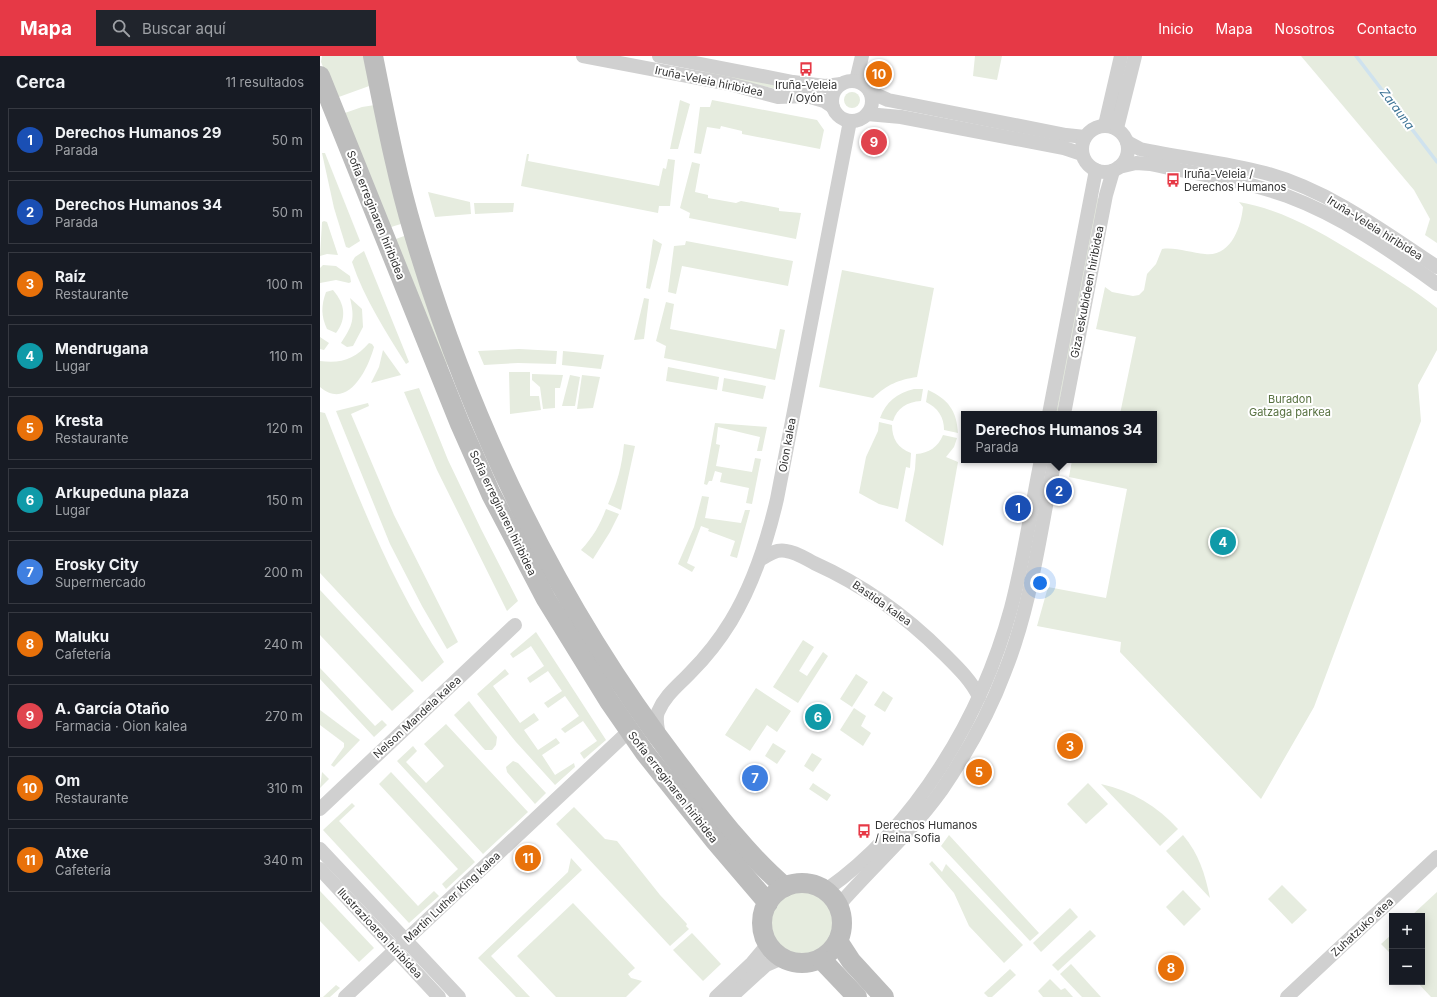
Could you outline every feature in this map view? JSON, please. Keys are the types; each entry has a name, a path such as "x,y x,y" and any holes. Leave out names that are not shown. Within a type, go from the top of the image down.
{"main road":[{"name":"Sofia erreginaren hiribidea","path":"374,56 389,140 412,229 452,352 511,490 562,588 626,690 659,739 726,824 768,872 785,887"},
{"name":"Sofia erreginaren hiribidea","path":"321,82 435,363 491,494 546,599 630,731 715,841 768,903"},
{"path":"806,883 816,885 826,890 838,905 842,917 842,929 838,941 831,951 821,959 801,964 782,958 768,944 764,934 762,922 768,903 776,893 785,887 806,883"},
{"path":"838,941 851,961 884,997"},
{"path":"821,959 857,997"}],"street":[{"name":"Iruña-Veleia hiribidea","path":"583,56 730,84 778,97 807,96 824,101 833,107"},
{"name":"Iruña-Veleia hiribidea","path":"659,56 793,82 825,86 841,84"},
{"path":"856,81 862,56"},
{"path":"1111,127 1121,56"},
{"path":"1111,127 1135,56"},
{"path":"870,92 872,100 871,108 860,120 850,121 840,116 833,107 833,94 841,84 856,81 864,85 870,92 888,100 1007,124 1085,137"},
{"path":"867,114 901,117 1064,148 1082,154"},
{"name":"Oion kalea","path":"659,739 658,713 667,695 692,672 730,622 749,588 761,559 777,499 850,121"},
{"path":"1097,127 1111,127 1123,134 1127,142 1127,156 1116,169 1101,172 1090,166 1082,154 1082,145 1085,137 1097,127"},
{"name":"Iruña-Veleia hiribidea","path":"1127,142 1140,149 1265,173 1300,186 1343,206 1437,267"},
{"name":"Iruña-Veleia hiribidea","path":"1116,169 1136,163 1150,164 1237,182 1287,196 1322,212 1370,238 1437,284"},
{"name":"Giza eskubideen hiribidea","path":"1065,411 1104,202 1116,169"},
{"name":"Giza eskubideen hiribidea","path":"1050,411 1096,170"},
{"path":"826,890 850,872 905,814 953,746 980,697 994,661 1011,608 1040,463"},
{"path":"838,905 915,824 941,790 990,708 1006,670 1024,611 1054,463"},
{"name":"Bastida kalea","path":"761,559 772,552 786,550 832,570 861,587 892,608 921,631 958,668 974,687 980,697"},
{"name":"Nelson Mandela kalea","path":"320,809 515,625"},
{"name":"Martin Luther King kalea","path":"345,997 630,731"},
{"name":"Ilustrazioaren hiribidea","path":"320,849 459,997"},
{"name":"Zuhatzuko atea","path":"1287,997 1437,857"},
{"name":"Ilustrazioaren hiribidea","path":"320,869 439,997"},
{"path":"716,997 752,963 768,944"},
{"path":"731,997 766,965 782,958"}],"green space":[{"path":"322,56 366,56 372,85 336,98 321,62"},
{"path":"975,56 1002,56 997,80 973,76"},
{"path":"1301,56 1437,56 1437,243 1425,235 1430,219 1414,190"},
{"path":"706,71 805,90 804,94 705,75"},
{"path":"852,92 858,94 860,100 858,106 852,108 846,106 844,100 846,94"},
{"path":"680,100 690,104 678,149 670,149"},
{"path":"712,100 817,120 824,130 820,149 742,134 742,131 721,126 720,129 707,127 701,154 694,153 700,107 710,107"},
{"path":"375,105 404,223 388,228 342,114 362,107"},
{"path":"322,153 325,153 360,241 349,248 346,247 334,208"},
{"path":"527,154 529,154 528,161 659,186 663,168 666,169 668,159 675,160 670,206 659,206 658,213 521,186"},
{"path":"692,162 700,164 695,192 708,195 708,198 736,203 741,201 779,208 779,211 801,213 796,239 689,218 690,213 680,208"},
{"path":"428,192 470,202 471,214 435,217"},
{"path":"1096,198 1101,199 1058,411 1056,411"},
{"name":"Buradon Gatzaga parkea","path":"1239,202 1272,211 1317,231 1390,275 1437,308 1437,350 1418,385 1421,421 1314,707 1261,799 1120,652 1121,642 1037,626 1048,587 1106,598 1127,489 1069,477 1071,463 1157,463 1157,411 1121,411 1136,337 1096,329 1105,287 1112,292 1133,296 1139,295 1144,290 1147,274 1156,264 1162,249 1173,249 1205,254 1214,254 1222,251 1228,246 1237,231 1243,207"},
{"path":"474,203 514,203 513,212 475,214"},
{"path":"322,222 327,222 338,255 327,254 320,256"},
{"path":"407,235 450,364 443,367 393,240"},
{"path":"653,239 662,244 650,289 646,288"},
{"path":"686,241 793,261 788,286 682,266 676,294 668,292 674,246 685,245"},
{"path":"364,251 409,362 406,364 376,314 363,289 352,262 355,257"},
{"path":"323,265 336,266 350,276 351,282 349,283 336,280 320,283 320,268"},
{"path":"842,270 934,288 917,377 894,383 873,398 819,387"},
{"path":"333,290 340,301 343,311 342,322 336,333 327,329 322,311 326,292"},
{"path":"350,298 362,309 363,327 353,346 347,347 341,343 348,331 353,317"},
{"path":"644,298 649,299 644,339 634,340"},
{"path":"666,302 674,304 670,329 776,349 780,329 785,330 775,380 664,358 666,346 656,341"},
{"path":"320,337 329,343 324,350 320,349"},
{"path":"369,343 374,347 367,366 362,376 348,391 339,394 330,393 320,387 320,361 335,362 353,357"},
{"path":"519,349 557,351 556,364 518,363 484,365 478,351"},
{"path":"383,350 401,375 371,383 379,367"},
{"path":"563,351 604,355 601,369 562,365"},
{"path":"668,367 719,377 717,390 666,381"},
{"path":"509,372 530,372 530,396 539,396 541,410 510,414"},
{"path":"532,374 563,375 560,388 555,388 555,408 543,409 540,387 532,380"},
{"path":"570,375 580,377 575,406 562,406"},
{"path":"582,375 600,377 593,408 577,409"},
{"path":"724,378 766,386 763,399 722,391"},
{"path":"419,388 448,460 518,601 507,611 437,470 404,392"},
{"path":"914,389 923,389 921,401 903,406 893,421 880,418 885,407 893,399 902,393"},
{"path":"928,390 941,397 950,407 956,418 958,433 944,430 940,413 926,402"},
{"path":"368,403 369,406 351,414 394,515 458,642 447,649 422,606 390,544 336,411"},
{"path":"320,412 325,413 364,509 392,572 425,633 444,662 422,682 320,573"},
{"path":"879,422 892,425 893,435 899,446 911,453 910,468 906,467 898,509 879,504 859,493 866,457 878,431"},
{"path":"715,423 767,427 762,451 757,451 760,437 718,427 716,444 720,445 716,466 752,472 755,458 761,459 752,504 746,503 749,488 720,482 722,473 715,471 712,481 709,481 707,485 704,484"},
{"path":"943,435 957,438 954,447 946,457 958,462 943,546 905,521 915,469 916,454 932,449 936,446"},
{"path":"624,444 635,446 621,510 608,504 619,475"},
{"path":"702,496 709,497 705,518 741,523 745,510 750,510 737,558 730,556 735,541 708,531 709,529 701,526 687,563 695,567 692,572 678,564 694,527"},
{"path":"606,509 619,514 610,532 593,559 581,550 596,531"},
{"path":"320,590 414,691 392,711 320,635"},
{"path":"536,632 606,740 584,759 580,753 597,741 583,721 565,733 561,729 579,716 565,696 548,708 544,703 562,691 548,671 530,683 527,678 544,666 531,646 513,658 510,654"},
{"path":"803,640 814,647 799,671 807,676 823,652 828,656 798,703 773,687"},
{"path":"320,668 375,726 382,720 387,725 374,737 320,679"},
{"path":"505,669 509,674 493,686 520,723 534,713 539,720 524,730 538,750 556,738 560,743 542,755 555,775 574,763 575,767 555,785 516,742 477,694"},
{"path":"856,674 868,682 852,707 840,699"},
{"path":"756,688 791,711 777,732 767,725 750,751 725,735"},
{"path":"883,691 893,698 885,712 874,705"},
{"path":"469,701 497,737 496,745 492,750 485,750 454,715"},
{"path":"854,708 866,716 861,726 871,733 863,746 840,730"},
{"path":"320,710 360,740 334,767 331,765 344,747 344,743 320,725"},
{"path":"446,724 528,812 483,854 397,761 413,746 417,751 406,762 426,783 444,766 424,744"},
{"path":"773,743 786,751 777,764 765,756"},
{"path":"812,753 822,759 813,772 804,766"},
{"path":"513,761 518,763 546,793 535,804 507,772 506,767"},
{"path":"322,772 329,779 320,788"},
{"path":"391,772 475,862 446,889 442,884 458,869 379,784"},
{"path":"813,783 831,795 827,801 809,789"},
{"path":"1088,783 1108,804 1086,824 1067,804"},
{"path":"1101,784 1123,791 1143,800 1153,806 1178,829 1160,846"},
{"path":"352,803 355,806 339,821 418,906 434,891 439,896 409,923 323,830"},
{"path":"574,807 605,839 617,841 660,895 687,924 686,926 689,929 670,946 556,824"},
{"path":"949,835 1039,933 1030,941 941,846"},
{"path":"1183,835 1189,842 1201,865 1210,898 1166,851"},
{"path":"571,858 582,870 491,956 530,997 516,997 478,958 568,872"},
{"path":"932,861 942,872 946,864 1023,945 1004,963 969,926 954,893 929,864"},
{"path":"1282,885 1307,910 1292,924 1268,899"},
{"path":"1183,890 1201,909 1184,926 1166,907"},
{"path":"320,891 374,948 359,962 320,921"},
{"path":"802,892 815,894 830,907 833,912 835,925 833,938 820,953 815,956 802,958 789,956 774,943 771,938 769,925 771,912 784,897 789,894"},
{"path":"1437,892 1437,997 1431,997 1420,985 1425,985 1425,913 1414,913"},
{"path":"573,903 635,968 628,974 631,978 642,981 626,997 556,997 517,956"},
{"path":"1070,908 1078,917 1041,952 1033,943"},
{"path":"1090,930 1096,936 1058,971 1052,965"},
{"path":"692,933 721,964 703,981 673,950"},
{"path":"1389,937 1389,952 1381,944"},
{"path":"1071,964 1101,997 1082,997 1060,974"},
{"path":"1010,969 1016,975 992,997 988,997 984,993"},
{"path":"1050,979 1061,990 1065,988 1073,997 1043,997 1038,991"},
{"path":"336,985 340,988 330,997 323,997"}],"waterway":[{"name":"Zarauna","path":"1356,56 1437,162"}],"place":[{"name":"Iruña-Veleia / Oyón","path":"806,69"},
{"name":"Om","path":"879,74"},
{"name":"A. García Otaño","path":"874,142"},
{"name":"Iruña-Veleia / Derechos Humanos","path":"1173,180"},
{"name":"Derechos Humanos 34","path":"1059,491"},
{"name":"Derechos Humanos 29","path":"1018,508"},
{"name":"Mendrugana","path":"1223,542"},
{"name":"Arkupeduna plaza","path":"818,717"},
{"name":"Raíz","path":"1070,746"},
{"name":"Kresta","path":"979,772"},
{"name":"Erosky City","path":"755,778"},
{"name":"Derechos Humanos / Reina Sofia","path":"864,831"},
{"name":"Atxe","path":"528,858"},
{"name":"Maluku","path":"1171,968"}]}
